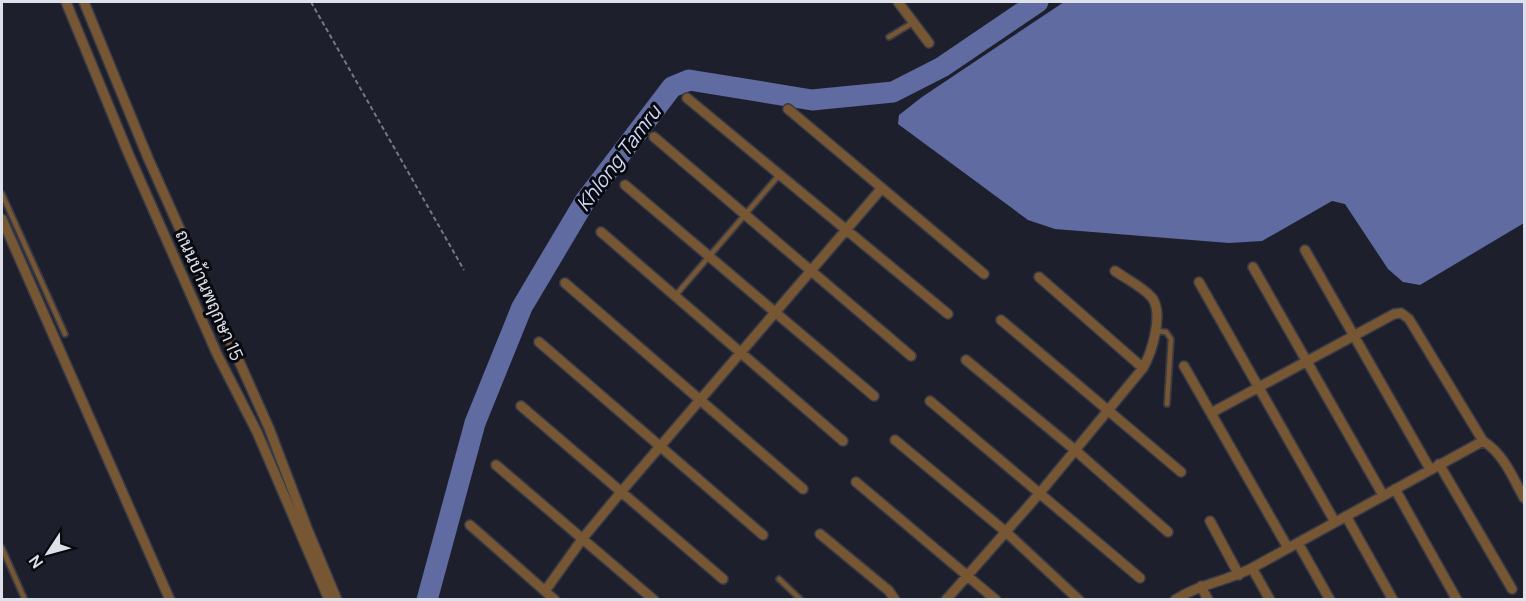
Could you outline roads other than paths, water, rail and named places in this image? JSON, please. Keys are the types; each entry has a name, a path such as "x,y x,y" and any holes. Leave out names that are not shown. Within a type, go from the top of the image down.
{"street":[{"name":"ถนนบ้านพฤกษา 15","path":"66,2 217,354 256,432 329,600"},
{"name":"ถนนบ้านพฤกษา 15","path":"84,2 148,158 269,428 337,600"},
{"path":"898,2 929,43"},
{"path":"687,98 948,314"},
{"path":"788,109 984,274"},
{"path":"654,136 911,356"},
{"path":"134,164 148,158"},
{"path":"625,185 874,396"},
{"path":"544,591 621,492 882,188"},
{"path":"2,219 170,600"},
{"path":"601,232 843,441"},
{"path":"1305,250 1430,469"},
{"path":"1253,267 1383,495"},
{"path":"946,600 1039,494 1143,368 1152,349 1155,331 1155,302 1149,295 1115,271"},
{"path":"1039,277 1143,368"},
{"path":"1199,282 1335,522"},
{"path":"566,283 803,489"},
{"path":"1211,413 1353,335 1394,314 1401,313 1409,319 1483,441 1493,447 1506,464 1524,498"},
{"path":"1001,320 1181,472"},
{"path":"539,342 763,535"},
{"path":"966,360 1075,450 1168,532"},
{"path":"1184,366 1288,548"},
{"path":"930,401 1140,578"},
{"path":"522,406 723,579"},
{"path":"256,432 269,428"},
{"path":"895,440 1006,532 1079,600"},
{"path":"1175,600 1201,586 1239,575 1483,441"},
{"path":"1439,464 1512,589"},
{"path":"496,465 654,600"},
{"path":"856,482 996,600"},
{"path":"1395,489 1457,600"},
{"path":"1346,516 1393,600"},
{"path":"1209,521 1239,575"},
{"path":"470,525 555,600"},
{"path":"820,534 889,591 896,600"},
{"path":"1298,543 1330,600"},
{"path":"1252,568 1270,600"},
{"path":"1201,586 1208,600"}],"lane":[{"path":"889,37 914,22"},
{"path":"675,296 780,174"},
{"path":"2,194 65,334"},
{"path":"1155,331 1166,332 1171,339 1167,404"},
{"path":"2,548 25,600"},
{"path":"779,579 801,600"}],"water":[{"path":"1064,2 1524,2 1524,223 1420,285 1403,282 1388,269 1345,204 1332,201 1262,241 1229,243 1055,229 1028,220 898,124 899,115 922,97"}],"waterway":[{"name":"Khlong Tamru","path":"427,600 475,423 522,307 585,201 672,87 689,80 812,100 893,92 942,67 1038,2"}]}
